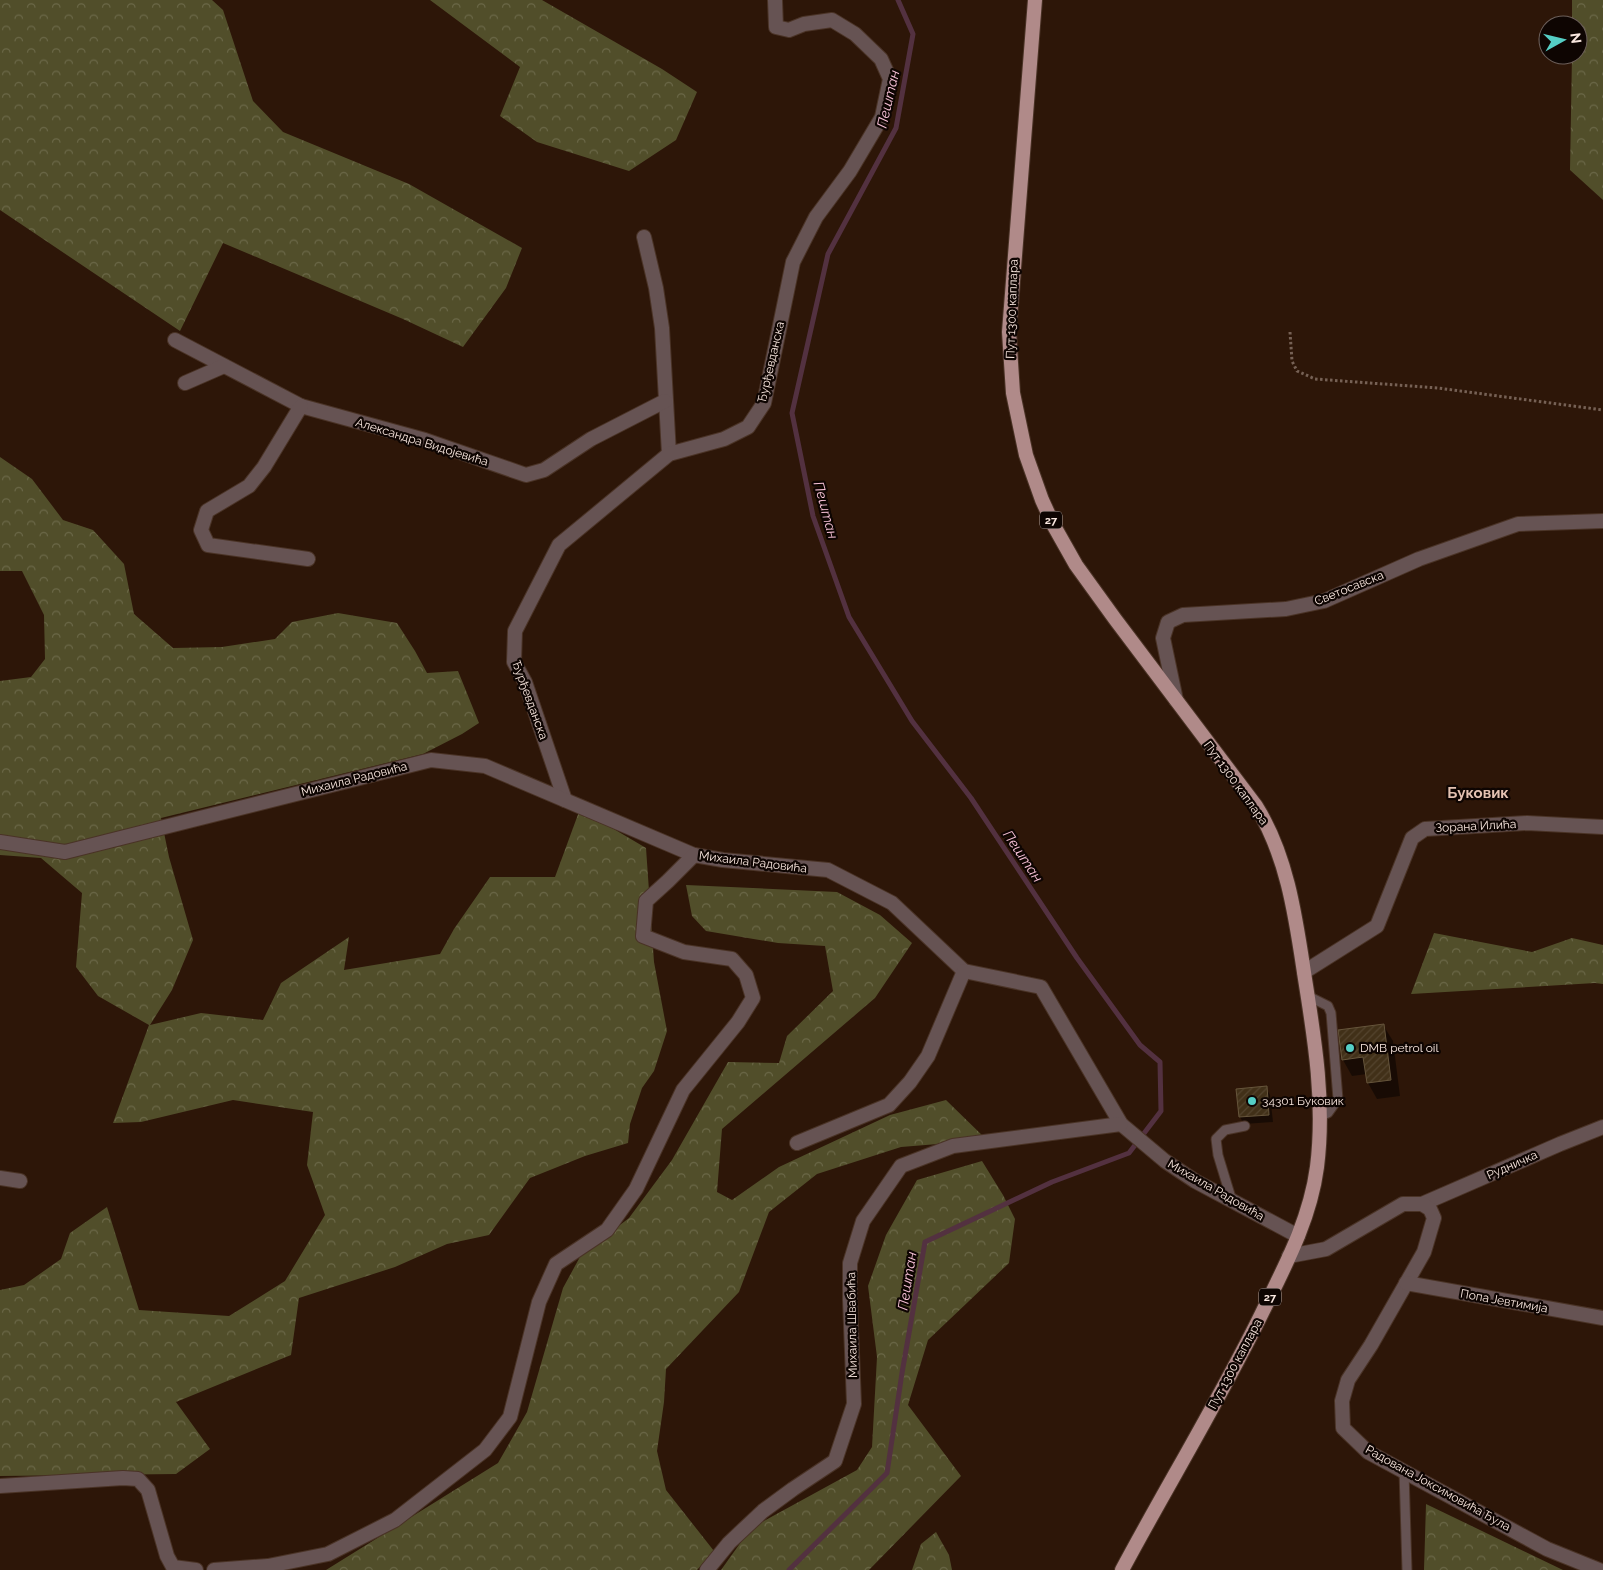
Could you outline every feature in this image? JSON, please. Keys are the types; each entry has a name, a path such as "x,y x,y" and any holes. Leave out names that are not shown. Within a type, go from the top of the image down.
{"main road":[{"name":"Пут 1300 каплара","path":"1035,0 1009,311 1009,352 1016,414 1026,455 1042,500 1064,545 1090,585 1256,806 1271,833 1286,876 1304,972 1317,1063 1320,1117 1316,1170 1309,1206 1298,1236 1235,1367 1163,1493 1122,1570"}],"street":[{"name":"Ђурђевданска","path":"565,800 525,682 514,662 515,631 559,545 669,454 724,439 748,427 764,403 793,262 816,217 850,171 882,117 890,79 881,59 855,34 832,20 804,24 789,30 776,27 775,0"},
{"path":"644,237 656,288 662,328 669,454"},
{"name":"Александра Видојевића","path":"175,340 301,406 425,440 526,475 544,470 591,439 665,401"},
{"path":"185,383 224,366"},
{"path":"301,406 264,467 249,486 207,511 201,530 208,545 308,559"},
{"name":"Светосавска","path":"1176,700 1163,638 1168,622 1183,615 1286,609 1324,601 1419,559 1518,524 1603,521"},
{"name":"Михаила Радовића","path":"0,842 65,852 431,760 485,766 694,855 723,860 828,870 892,903 964,971 1041,987 1121,1124 1165,1161 1195,1180 1298,1236"},
{"name":"Зорана Илића","path":"1304,972 1377,926 1412,838 1425,829 1528,823 1603,828"},
{"path":"214,1570 268,1566 328,1554 395,1520 485,1450 510,1417 539,1302 556,1264 607,1230 613,1222 636,1189 683,1090 738,1022 753,998 746,975 732,960 684,952 643,936 646,901 694,855"},
{"path":"797,1144 889,1104 910,1082 928,1056 964,971"},
{"name":"Михаила Швабића","path":"707,1570 729,1543 763,1511 835,1461 854,1404 850,1263 863,1221 901,1166 953,1146 1121,1124"},
{"name":"Рудничка","path":"1422,1204 1603,1127"},
{"path":"0,1178 20,1181"},
{"path":"1289,1256 1326,1249 1403,1204 1422,1204"},
{"name":"Радована Јоксимовића Ђула","path":"1422,1204 1430,1209 1434,1218 1424,1252 1371,1345 1348,1380 1342,1401 1343,1428 1368,1452 1547,1549 1599,1570"},
{"name":"Попа Јевтимија","path":"1406,1283 1603,1318"},
{"path":"0,1486 123,1478 138,1479 148,1490 167,1556 173,1567 196,1570"}],"lane":[{"path":"1308,996 1328,1006 1331,1013 1338,1099 1334,1107 1320,1117"},
{"path":"1232,1201 1218,1155 1216,1139 1224,1130 1245,1126"},
{"path":"1404,1471 1407,1570"}],"path":[{"path":"1290,332 1292,361 1297,371 1315,379 1438,388 1603,410"}],"green space":[{"path":"0,0 212,0 223,10 253,101 283,132 409,184 522,248 506,288 463,347 403,319 223,243 180,331 0,210"},
{"path":"430,0 542,0 662,69 697,92 676,140 629,171 537,142 500,116 520,67"},
{"path":"1572,0 1603,0 1603,200 1570,170 1572,65 1588,65 1588,15 1572,15"},
{"path":"0,457 32,479 63,520 93,530 124,564 134,614 173,648 222,647 275,639 292,622 338,613 397,623 427,673 458,671 479,723 423,754 161,818 169,857 193,940 172,990 150,1025 201,1013 263,1020 281,983 349,937 344,970 440,954 454,929 490,877 555,877 580,809 646,848 654,962 667,1031 654,1071 642,1088 630,1124 628,1143 585,1156 530,1178 489,1235 447,1244 395,1267 299,1298 291,1355 176,1402 210,1449 176,1474 0,1476 0,1290 24,1285 61,1259 70,1233 107,1207 139,1310 229,1316 285,1281 325,1215 307,1165 313,1112 233,1100 141,1122 113,1123 149,1025 98,996 76,967 82,893 41,858 0,855 0,681 31,677 45,659 44,615 22,571 0,571"},
{"path":"686,885 837,892 880,915 912,943 875,998 722,1129 717,1192 732,1200 779,1167 890,1115 946,1100 987,1140 901,1147 817,1174 769,1212 739,1292 666,1369 664,1402 657,1451 666,1490 714,1551 697,1570 326,1570 498,1463 527,1412 563,1288 581,1255 629,1218 672,1160 728,1062 779,1063 787,1036 833,991 825,946 778,943 706,931 692,916"},
{"path":"1434,933 1532,952 1572,938 1603,945 1603,984 1411,994"},
{"path":"982,1161 1015,1219 1009,1263 928,1340 908,1405 961,1476 869,1570 721,1570 751,1528 857,1470 872,1447 877,1357 868,1286 886,1235 917,1180"},
{"path":"1426,1504 1563,1570 1424,1570"},
{"path":"936,1532 949,1555 952,1570 912,1570 921,1544"}],"building":[{"path":"1384,1024 1391,1080 1367,1083 1363,1057 1342,1060 1338,1030"},
{"path":"1267,1086 1269,1115 1239,1117 1236,1089"}],"waterway":[{"name":"Пештан","path":"789,1570 887,1473 925,1242 1052,1182 1129,1153 1161,1111 1160,1062 1140,1045 1077,958 971,798 912,721 849,617 813,516 792,413 828,254 896,128 913,34 898,0"}],"place":[{"name":"DMB petrol oil","path":"1350,1048"},
{"name":"34301 Буковик","path":"1252,1101"}],"district":[{"name":"Буковик","path":"1478,793"}]}
